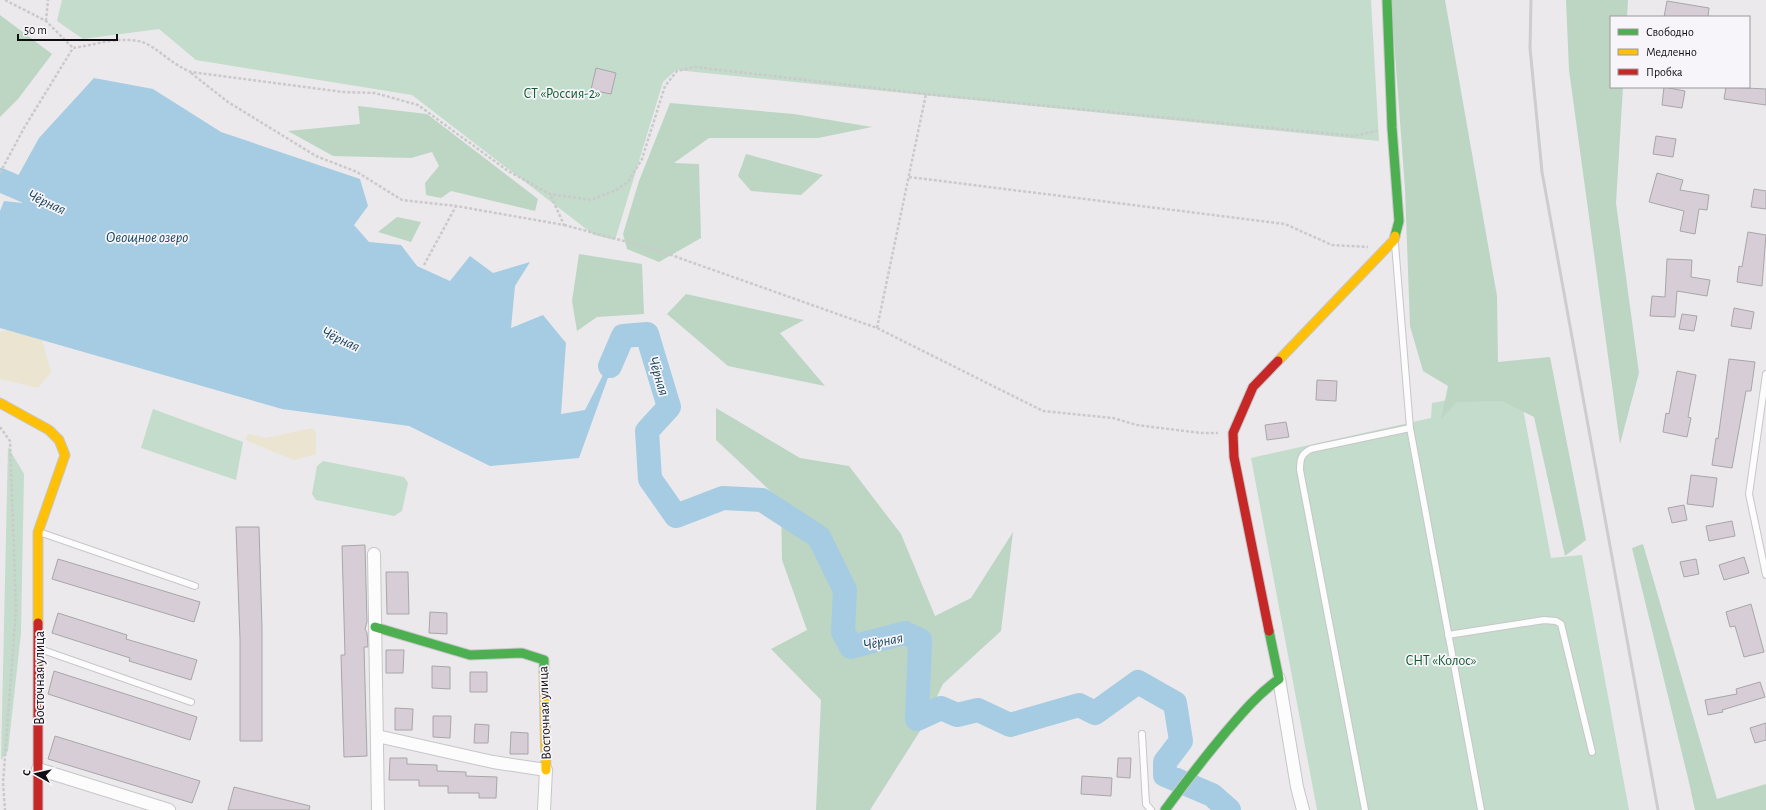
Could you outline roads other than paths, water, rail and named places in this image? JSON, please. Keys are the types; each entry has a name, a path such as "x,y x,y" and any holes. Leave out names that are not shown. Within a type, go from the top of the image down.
{"street":[{"path":"1303,810 1297,787 1279,679 1234,457 1233,433 1254,387 1394,240 1399,221 1392,128 1387,0"},
{"name":"Восточная улица","path":"0,403 49,430 59,440 65,455 38,532 38,810"},
{"path":"374,554 378,810"},
{"name":"Восточная улица","path":"375,627 470,655 522,654 544,660 546,770 544,810"},
{"path":"1166,810 1196,768 1261,692 1279,679"},
{"name":"Восточная улица","path":"377,736 493,762 546,770"},
{"path":"38,769 169,810"}],"lane":[{"path":"1394,240 1410,428 1481,810"},
{"path":"1766,374 1749,494 1766,575"},
{"path":"1365,810 1300,470 1300,459 1304,452 1311,449 1410,428"},
{"path":"38,532 195,586"},
{"path":"1448,635 1544,620 1556,620 1562,624 1592,752"},
{"path":"39,649 191,702"},
{"path":"1142,734 1146,804 1151,810"}],"water":[{"name":"Овощное озеро","path":"94,78 153,89 221,132 360,179 368,206 354,225 369,242 401,245 417,266 450,281 470,256 493,273 530,262 515,286 511,328 543,315 566,343 561,414 585,410 623,336 579,458 490,466 409,426 282,409 0,328 0,211 4,201 22,203 25,195 13,185 39,138"}],"waterway":[{"name":"Чёрная","path":"0,180 42,198"},
{"name":"Чёрная","path":"610,366 623,336 647,334 669,407 647,431 650,479 676,516 723,498 762,500 819,537 845,590 843,632 851,647 905,633 920,640 917,719 941,708 957,715 978,710 1010,725 1079,705 1095,713 1138,682 1175,703 1181,741 1165,762 1165,775 1212,795 1229,810"}],"railway":[{"path":"1531,0 1530,48 1542,172 1658,810"}],"park label":[{"name":"СТ «Россия-2»","path":"562,93"},
{"name":"СНТ «Колос»","path":"1441,660"}]}
